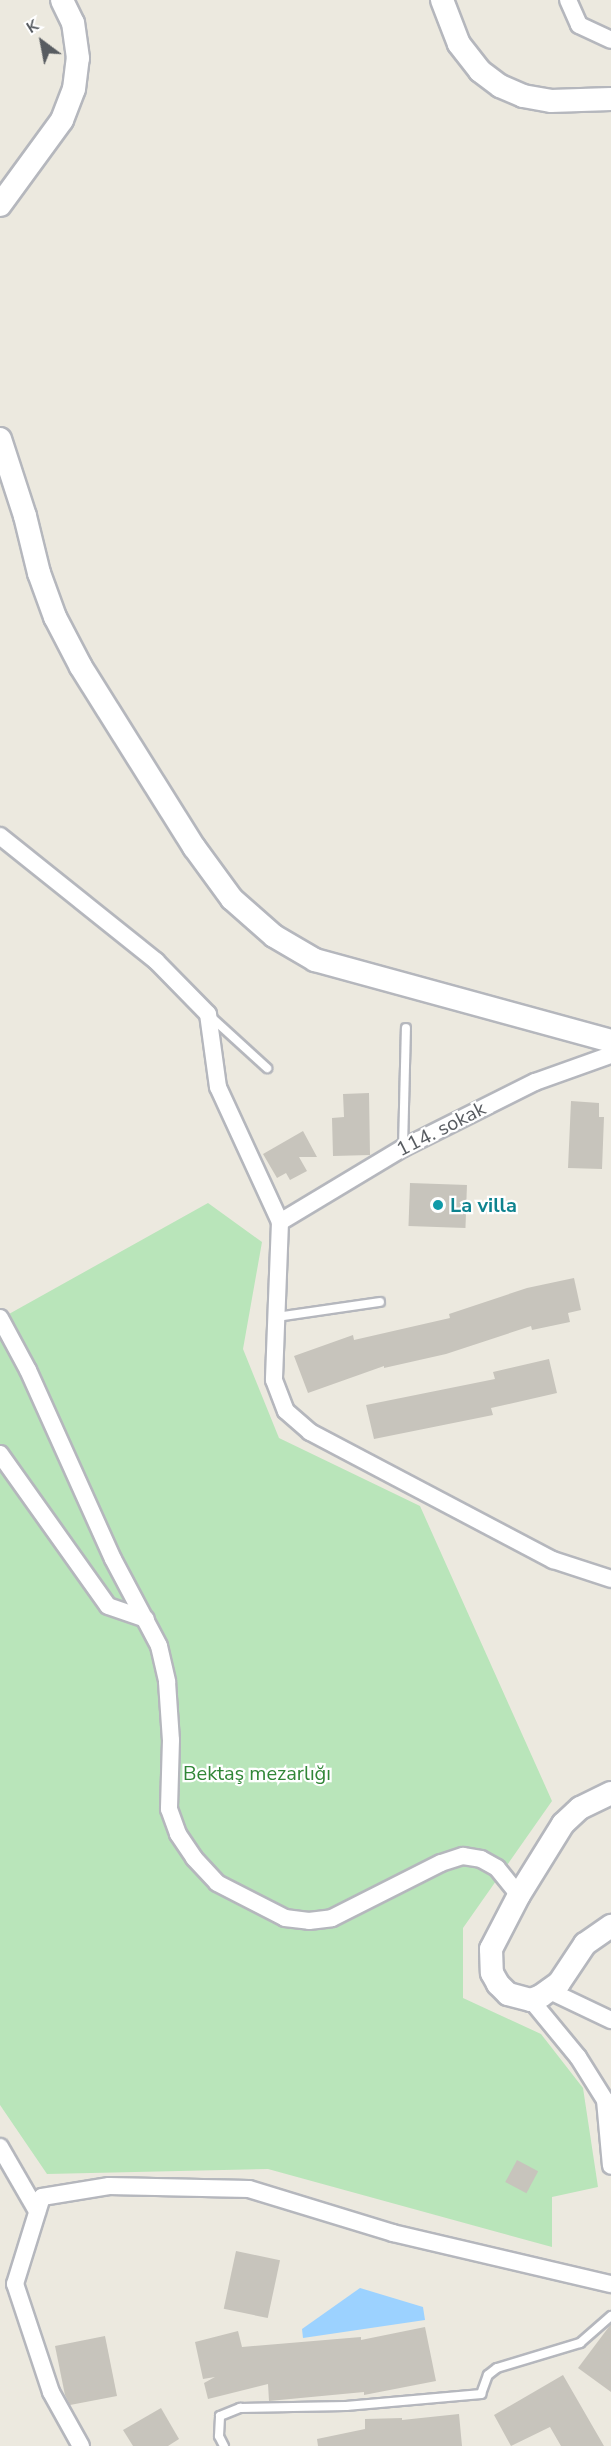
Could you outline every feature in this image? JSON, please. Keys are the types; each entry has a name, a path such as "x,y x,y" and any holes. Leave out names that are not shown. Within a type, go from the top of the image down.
{"street":[{"path":"0,205 62,120 74,89 78,58 73,23 62,0"},
{"path":"442,0 459,45 480,71 500,86 523,96 551,101 611,99"},
{"path":"568,0 579,25 611,40"},
{"path":"0,439 25,516 39,573 55,617 81,667 194,847 232,899 274,936 315,960 611,1041"},
{"path":"0,836 156,961 208,1014 218,1087 280,1222 274,1380 286,1412 310,1432 553,1560 611,1579"},
{"name":"114. sokak","path":"280,1222 403,1148 535,1082 611,1055"},
{"path":"0,1318 28,1370 113,1559 159,1646 167,1682 171,1740 169,1809 178,1834 194,1858 217,1882 285,1918 309,1921 332,1918 441,1863 463,1856 481,1859 497,1868 519,1895"},
{"path":"0,1455 108,1606 146,1619"},
{"path":"611,1793 580,1808 563,1824 519,1895 491,1949 490,1961 498,1984 508,1994 540,1995 611,2020"},
{"path":"540,1995 585,1944 611,1926"},
{"path":"540,1995 608,2102 611,2166"},
{"path":"0,2148 37,2211"},
{"path":"81,2446 51,2392 15,2284 42,2197 109,2186 249,2189 393,2232 611,2284"}],"lane":[{"path":"208,1014 267,1068"},
{"path":"403,1148 406,1028"},
{"path":"277,1317 380,1302"},
{"path":"224,2446 219,2436 220,2416 240,2408 346,2406 481,2394 488,2375 497,2368 580,2343 611,2316"}],"green space":[{"name":"Bektaş mezarlığı","path":"208,1203 262,1242 243,1349 279,1438 420,1506 552,1801 463,1928 463,1998 541,2034 583,2088 598,2187 552,2197 552,2247 268,2169 47,2174 0,2105 0,1319"}],"water":[{"path":"360,2288 423,2307 425,2320 303,2338 302,2329"}],"building":[{"path":"369,1093 370,1155 333,1156 332,1118 344,1117 343,1094"},
{"path":"571,1101 599,1103 599,1117 604,1117 602,1169 568,1168"},
{"path":"303,1131 317,1157 299,1157 307,1171 290,1180 286,1173 277,1178 263,1154"},
{"name":"La villa","path":"410,1183 467,1185 465,1228 408,1226"},
{"path":"574,1278 581,1310 568,1313 570,1322 532,1330 531,1326 446,1354 384,1368 384,1366 308,1393 294,1356 353,1335 354,1340 450,1318 449,1314 527,1288"},
{"path":"549,1359 557,1393 491,1408 493,1415 374,1439 366,1405 495,1379 493,1372"},
{"path":"517,2160 538,2171 526,2193 505,2182"},
{"path":"236,2251 280,2260 268,2318 224,2309"},
{"path":"611,2324 611,2392 578,2368"},
{"path":"425,2327 436,2381 364,2395 364,2392 269,2401 268,2384 208,2399 204,2383 215,2377 203,2379 195,2342 238,2331 242,2347 361,2337 361,2340"},
{"path":"105,2336 117,2396 70,2405 65,2395 55,2346"},
{"path":"563,2375 604,2446 561,2446 550,2427 511,2446 494,2415"},
{"path":"161,2408 179,2439 168,2446 133,2446 123,2430"},
{"path":"459,2414 462,2446 318,2446 317,2439 365,2429 365,2419 402,2418 402,2420"}],"place":[{"name":"La villa","path":"438,1205"}]}
